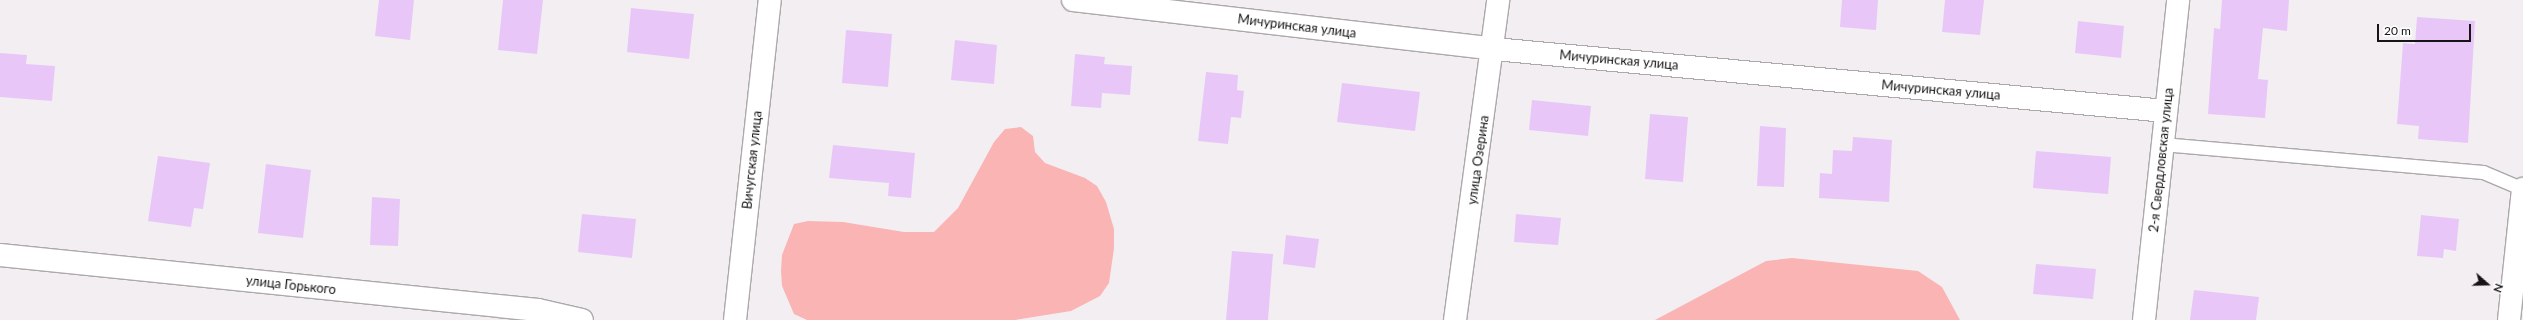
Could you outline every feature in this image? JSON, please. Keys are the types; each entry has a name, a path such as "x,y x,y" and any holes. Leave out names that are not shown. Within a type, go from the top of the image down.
{"street":[{"name":"Вичугская улица","path":"735,320 770,0"},
{"name":"Мичуринская улица","path":"1073,0 1494,49 2166,111"},
{"name":"улица Озерина","path":"1455,320 1494,49 1498,0"},
{"name":"2-я Свердловская улица","path":"2144,320 2178,0"},
{"path":"2509,320 2523,189"},
{"name":"улица Горького","path":"0,255 538,310 582,320"}],"lane":[{"path":"2162,144 2483,172 2523,189"}],"shaded area":[{"path":"1021,127 1033,136 1035,152 1045,163 1085,178 1097,186 1106,202 1114,229 1114,248 1109,283 1100,296 1071,311 1015,320 807,320 794,314 782,286 781,271 782,255 794,224 808,221 843,222 904,232 934,232 958,208 994,142 1005,129"},
{"path":"1792,258 1918,271 1942,287 1960,320 1655,320 1766,261"}],"building":[{"path":"379,0 414,0 410,40 375,36"},
{"path":"503,0 543,0 537,54 498,50"},
{"path":"1842,0 1878,0 1876,30 1840,27"},
{"path":"1945,0 1984,0 1980,35 1942,32"},
{"path":"2222,0 2289,0 2287,31 2263,28 2258,79 2268,80 2265,118 2208,114 2214,28 2220,29"},
{"path":"631,8 694,14 689,59 627,52"},
{"path":"2417,17 2475,21 2468,143 2418,139 2419,126 2397,124 2403,43 2415,44"},
{"path":"2078,21 2124,26 2121,58 2075,53"},
{"path":"846,30 892,34 888,87 842,83"},
{"path":"955,40 997,45 994,84 951,80"},
{"path":"0,53 27,55 26,64 55,66 52,101 0,97"},
{"path":"1075,54 1105,57 1104,64 1132,66 1130,95 1102,93 1101,108 1071,106"},
{"path":"1206,72 1238,75 1237,90 1244,91 1241,118 1231,117 1228,144 1198,141"},
{"path":"1342,83 1420,92 1415,131 1337,122"},
{"path":"1532,100 1591,106 1588,136 1529,130"},
{"path":"1650,114 1688,117 1683,182 1645,179"},
{"path":"1760,126 1786,128 1784,187 1757,186"},
{"path":"1853,137 1892,140 1889,202 1819,198 1820,173 1832,174 1833,150 1852,151"},
{"path":"833,145 915,153 911,198 888,196 889,183 829,178"},
{"path":"2036,151 2111,157 2108,194 2033,188"},
{"path":"158,156 210,163 203,209 194,208 191,227 148,221"},
{"path":"266,164 311,170 303,238 258,233"},
{"path":"372,197 400,199 398,246 370,245"},
{"path":"582,214 636,219 632,258 578,252"},
{"path":"1516,214 1561,218 1558,245 1514,242"},
{"path":"2421,215 2459,219 2456,251 2444,249 2443,258 2417,256"},
{"path":"1286,235 1319,239 1315,268 1283,264"},
{"path":"1232,251 1273,254 1268,320 1226,320"},
{"path":"2036,264 2096,269 2093,299 2033,294"},
{"path":"2194,290 2259,297 2256,320 2190,320"}]}
